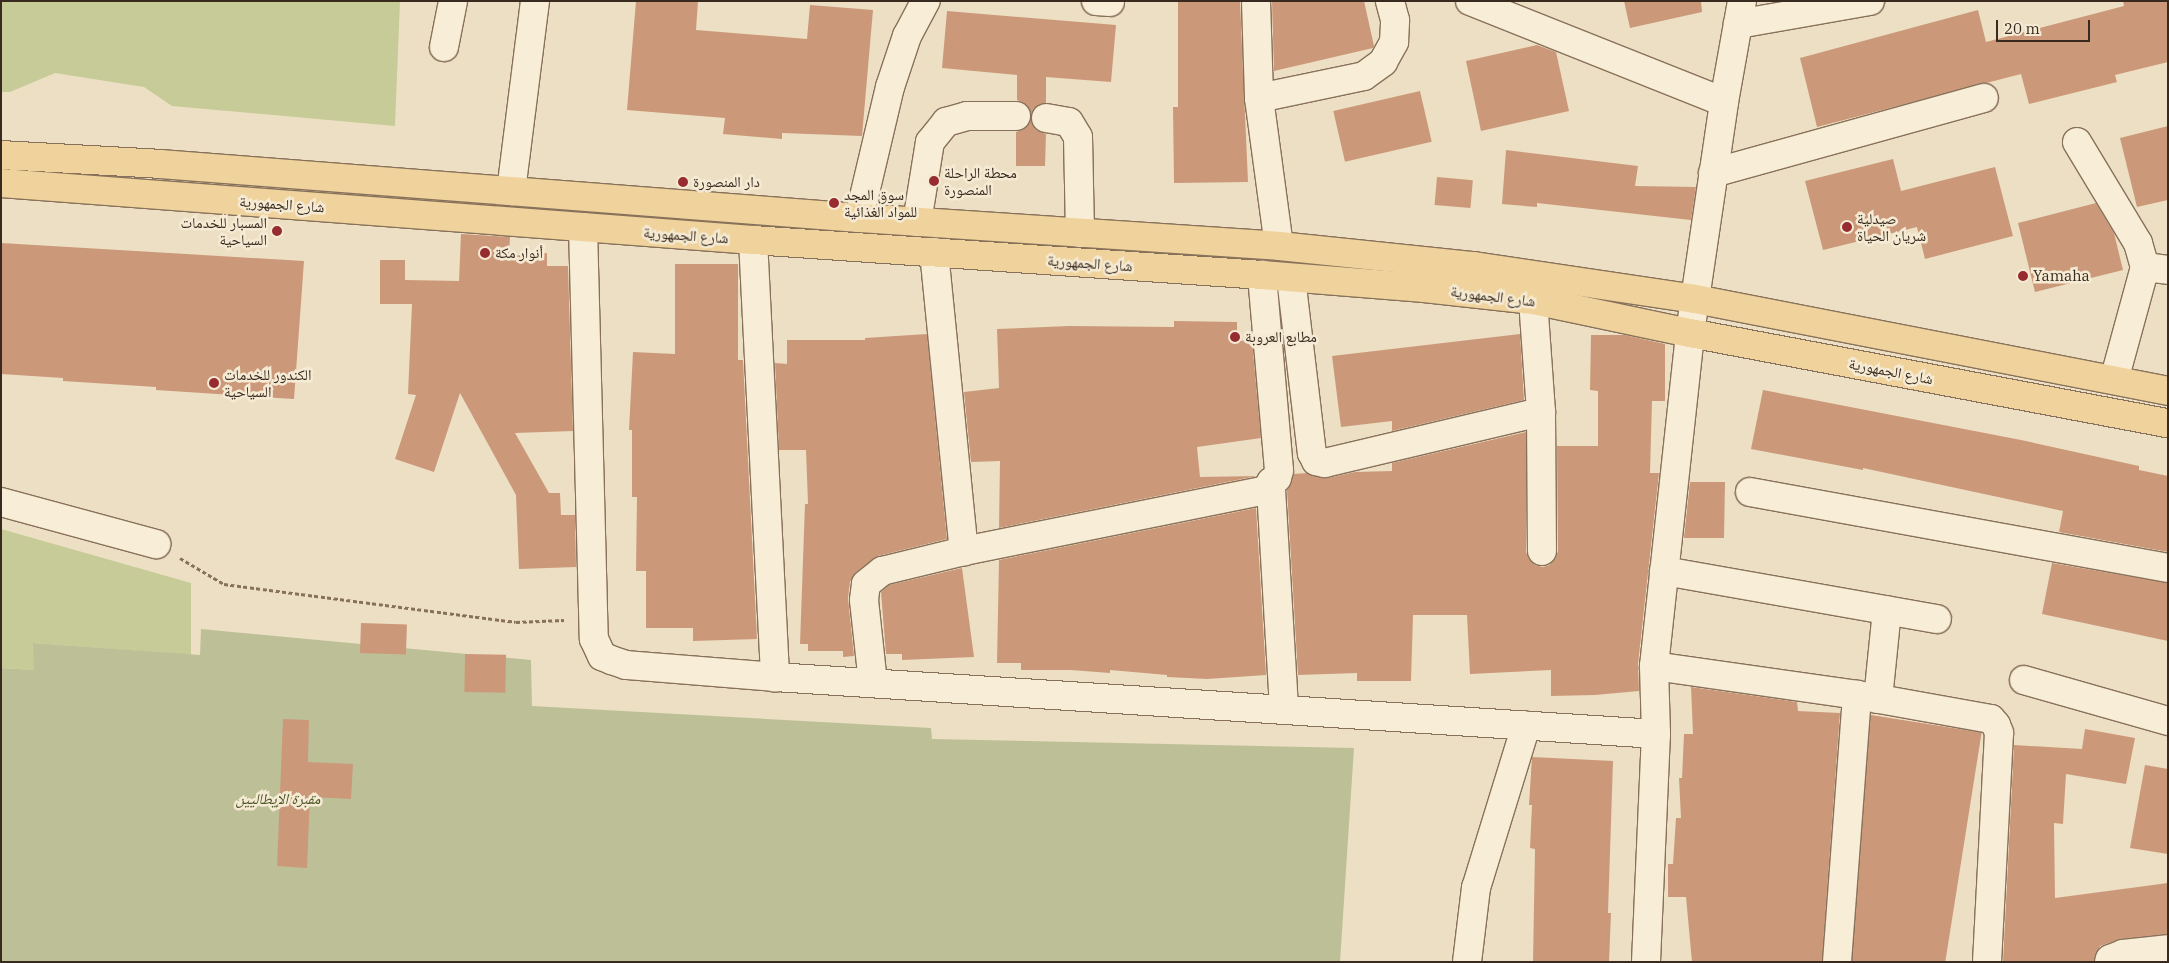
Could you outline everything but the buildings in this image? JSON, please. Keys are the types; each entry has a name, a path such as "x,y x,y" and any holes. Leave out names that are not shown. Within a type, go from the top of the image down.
{"main road":[{"name":"شارع الجمهورية","path":"1,155 160,164 859,218 1279,246 1474,266 1695,299 2168,391"},
{"name":"شارع الجمهورية","path":"1,183 583,228 1262,275 1424,288 1533,300 1690,333 2168,423"}],"street":[{"path":"444,47 453,1"},
{"path":"511,191 535,1"},
{"path":"859,218 890,87 906,36 926,1"},
{"path":"1256,1 1260,98 1279,246"},
{"path":"1260,98 1364,76 1383,62 1394,42 1395,20 1390,1"},
{"path":"1470,1 1724,102"},
{"path":"1646,962 1656,734 1654,666 1690,333 1724,102 1740,13 1870,1"},
{"path":"1713,173 1984,98"},
{"path":"918,222 930,142 946,122 968,116 1016,116"},
{"path":"1046,118 1069,122 1078,136 1080,233"},
{"path":"2077,142 2156,268 2114,380"},
{"path":"583,228 595,619 594,640 602,656 626,665 774,677 1656,734"},
{"path":"753,240 774,677"},
{"path":"934,252 964,551"},
{"path":"1262,275 1279,470 1277,478 1271,482 1271,489 1284,710"},
{"path":"1291,278 1312,453 1316,461 1325,463 1541,412"},
{"path":"1533,300 1541,412 1542,551"},
{"path":"873,683 864,600 866,584 882,571 964,551 1271,489"},
{"path":"1750,492 2168,568"},
{"path":"1,502 156,544"},
{"path":"1664,571 1937,619"},
{"path":"1837,962 1868,697 1887,610"},
{"path":"1654,666 1868,697 1979,715 1991,719 1999,733 1987,962"},
{"path":"2024,680 2168,721"},
{"path":"1467,962 1476,888 1526,725"},
{"path":"2109,962 2110,959 2123,954 2168,949"}],"path":[{"path":"156,544 224,584 516,622 595,619"}],"green space":[{"path":"1,1 400,1 395,126 172,106 144,87 55,73 10,92 1,92"},
{"path":"1,529 191,583 191,655 34,643 34,670 1,668"},
{"name":"مقبرة الإيطاليين","path":"201,629 531,660 532,706 931,728 932,739 1354,748 1340,962 1,962 1,668 34,670 33,643 200,655"}],"place":[{"name":"محطة الراحلة المنصورة","path":"934,181"},
{"name":"دار المنصورة","path":"683,182"},
{"name":"سوق المجد للمواد الغذائية","path":"834,203"},
{"name":"صيدلية شريان الحياة","path":"1847,227"},
{"name":"المسبار للخدمات السياحية","path":"277,231"},
{"name":"أنوار مكة","path":"485,253"},
{"name":"Yamaha","path":"2023,276"},
{"name":"مطابع العروبة","path":"1235,337"},
{"name":"الكندور للخدمات السياحية","path":"214,383"}]}
